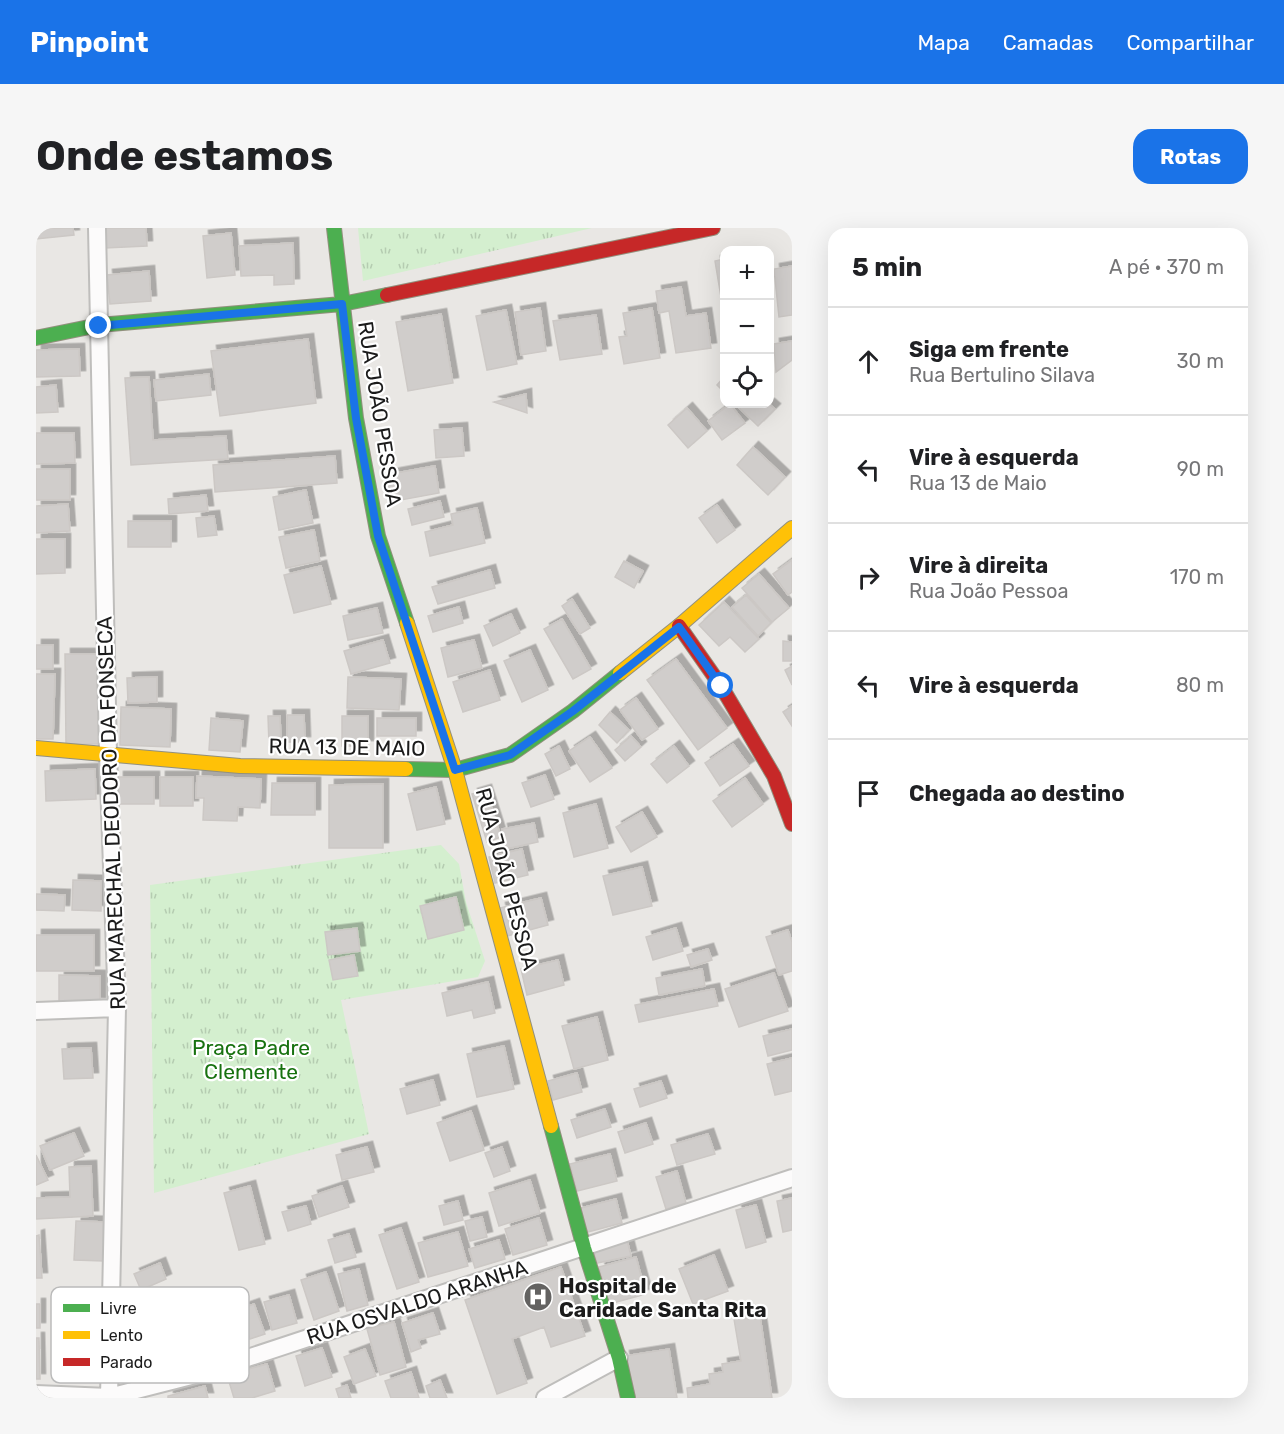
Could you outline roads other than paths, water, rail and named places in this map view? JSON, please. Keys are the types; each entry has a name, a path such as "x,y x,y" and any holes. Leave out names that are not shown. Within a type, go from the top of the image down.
{"main road":[{"name":"RUA JOÃO PESSOA","path":"334,228 356,418 378,536 455,770 584,1248 619,1358 628,1398"},
{"path":"36,338 99,326 342,304 712,228"},
{"name":"RUA 13 DE MAIO","path":"36,748 240,766 455,770 510,755 573,711 679,627 792,528"},
{"path":"679,627 721,686 769,766 792,824"}],"street":[{"name":"RUA MARECHAL DEODORO DA FONSECA","path":"97,228 108,754 117,1008 111,1287"},
{"path":"36,1011 117,1008"},
{"name":"RUA OSVALDO ARANHA","path":"249,1358 792,1178"},
{"path":"545,1398 619,1358"},
{"name":"RUA OSVALDO ARANHA","path":"36,1394 109,1397 164,1383"}],"place":[{"name":"Hospital de Caridade Santa Rita","path":"538,1297"}],"park label":[{"name":"Praça Padre Clemente","path":"251,1059"}]}
